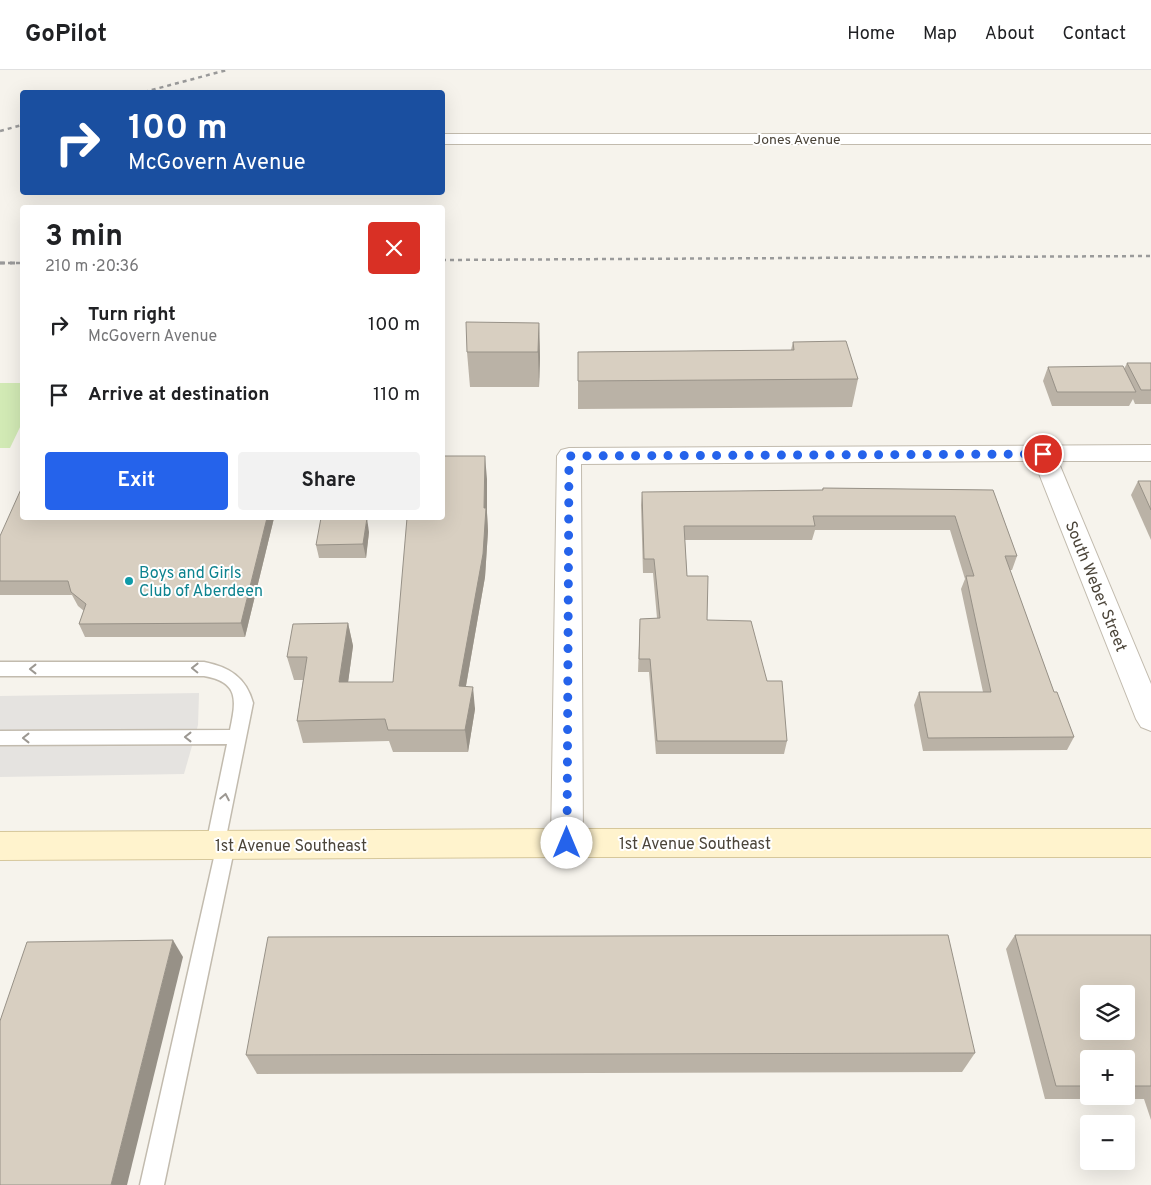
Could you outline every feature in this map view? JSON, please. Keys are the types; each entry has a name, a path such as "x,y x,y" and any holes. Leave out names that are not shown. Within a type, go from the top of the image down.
{"street":[{"name":"Jones Avenue","path":"445,139 1151,139"},
{"path":"567,843 569,456 1151,453"},
{"name":"South Weber Street","path":"1043,454 1151,718"},
{"name":"1st Avenue Southeast","path":"0,846 567,843 1151,844"}],"lane":[{"path":"0,670 191,668 216,671 235,683 242,692 244,703 221,845 152,1185"},
{"path":"0,738 237,737"}],"green space":[{"path":"0,383 20,383 20,427 10,448 0,448"}],"shaded area":[{"path":"199,693 198,725 184,774 0,777 0,696"}],"building":[{"path":"466,322 539,323 538,352 467,352"},
{"path":"846,341 858,379 578,381 578,352 794,350 793,342"},
{"path":"1127,363 1151,363 1151,390 1141,390"},
{"path":"1123,366 1136,392 1057,392 1048,367"},
{"path":"445,456 485,456 484,508 486,508 483,554 459,686 473,687 465,730 388,730 385,719 297,721 307,657 287,657 293,624 348,623 339,682 393,682 407,520 445,520"},
{"path":"1138,481 1151,481 1151,510"},
{"path":"823,488 993,490 1017,556 1005,556 1054,692 1057,692 1074,737 928,738 919,692 991,692 966,576 974,576 955,516 813,516 815,526 684,526 687,576 708,576 707,620 751,621 767,681 782,681 787,741 657,741 650,659 639,659 640,619 660,618 654,559 644,559 642,492 823,490"},
{"name":"Boys and Girls Club of Aberdeen","path":"20,491 20,520 267,520 241,623 79,624 86,604 71,592 68,581 0,581 0,536"},
{"path":"321,520 367,520 363,544 316,545"},
{"path":"948,935 975,1053 246,1055 268,937"},
{"path":"1015,935 1151,935 1151,1086 1135,1086 1135,1050 1080,1050 1080,1086 1056,1086"},
{"path":"173,940 111,1185 0,1185 0,1021 27,942"}],"railway":[{"path":"152,90 227,70"},
{"path":"0,131 20,126"},
{"path":"445,260 1151,256"},
{"path":"0,263 20,263"}],"place":[{"name":"Boys and Girls Club of Aberdeen","path":"129,581"}],"route":[{"path":"567,843 569,456 1043,454"}]}
